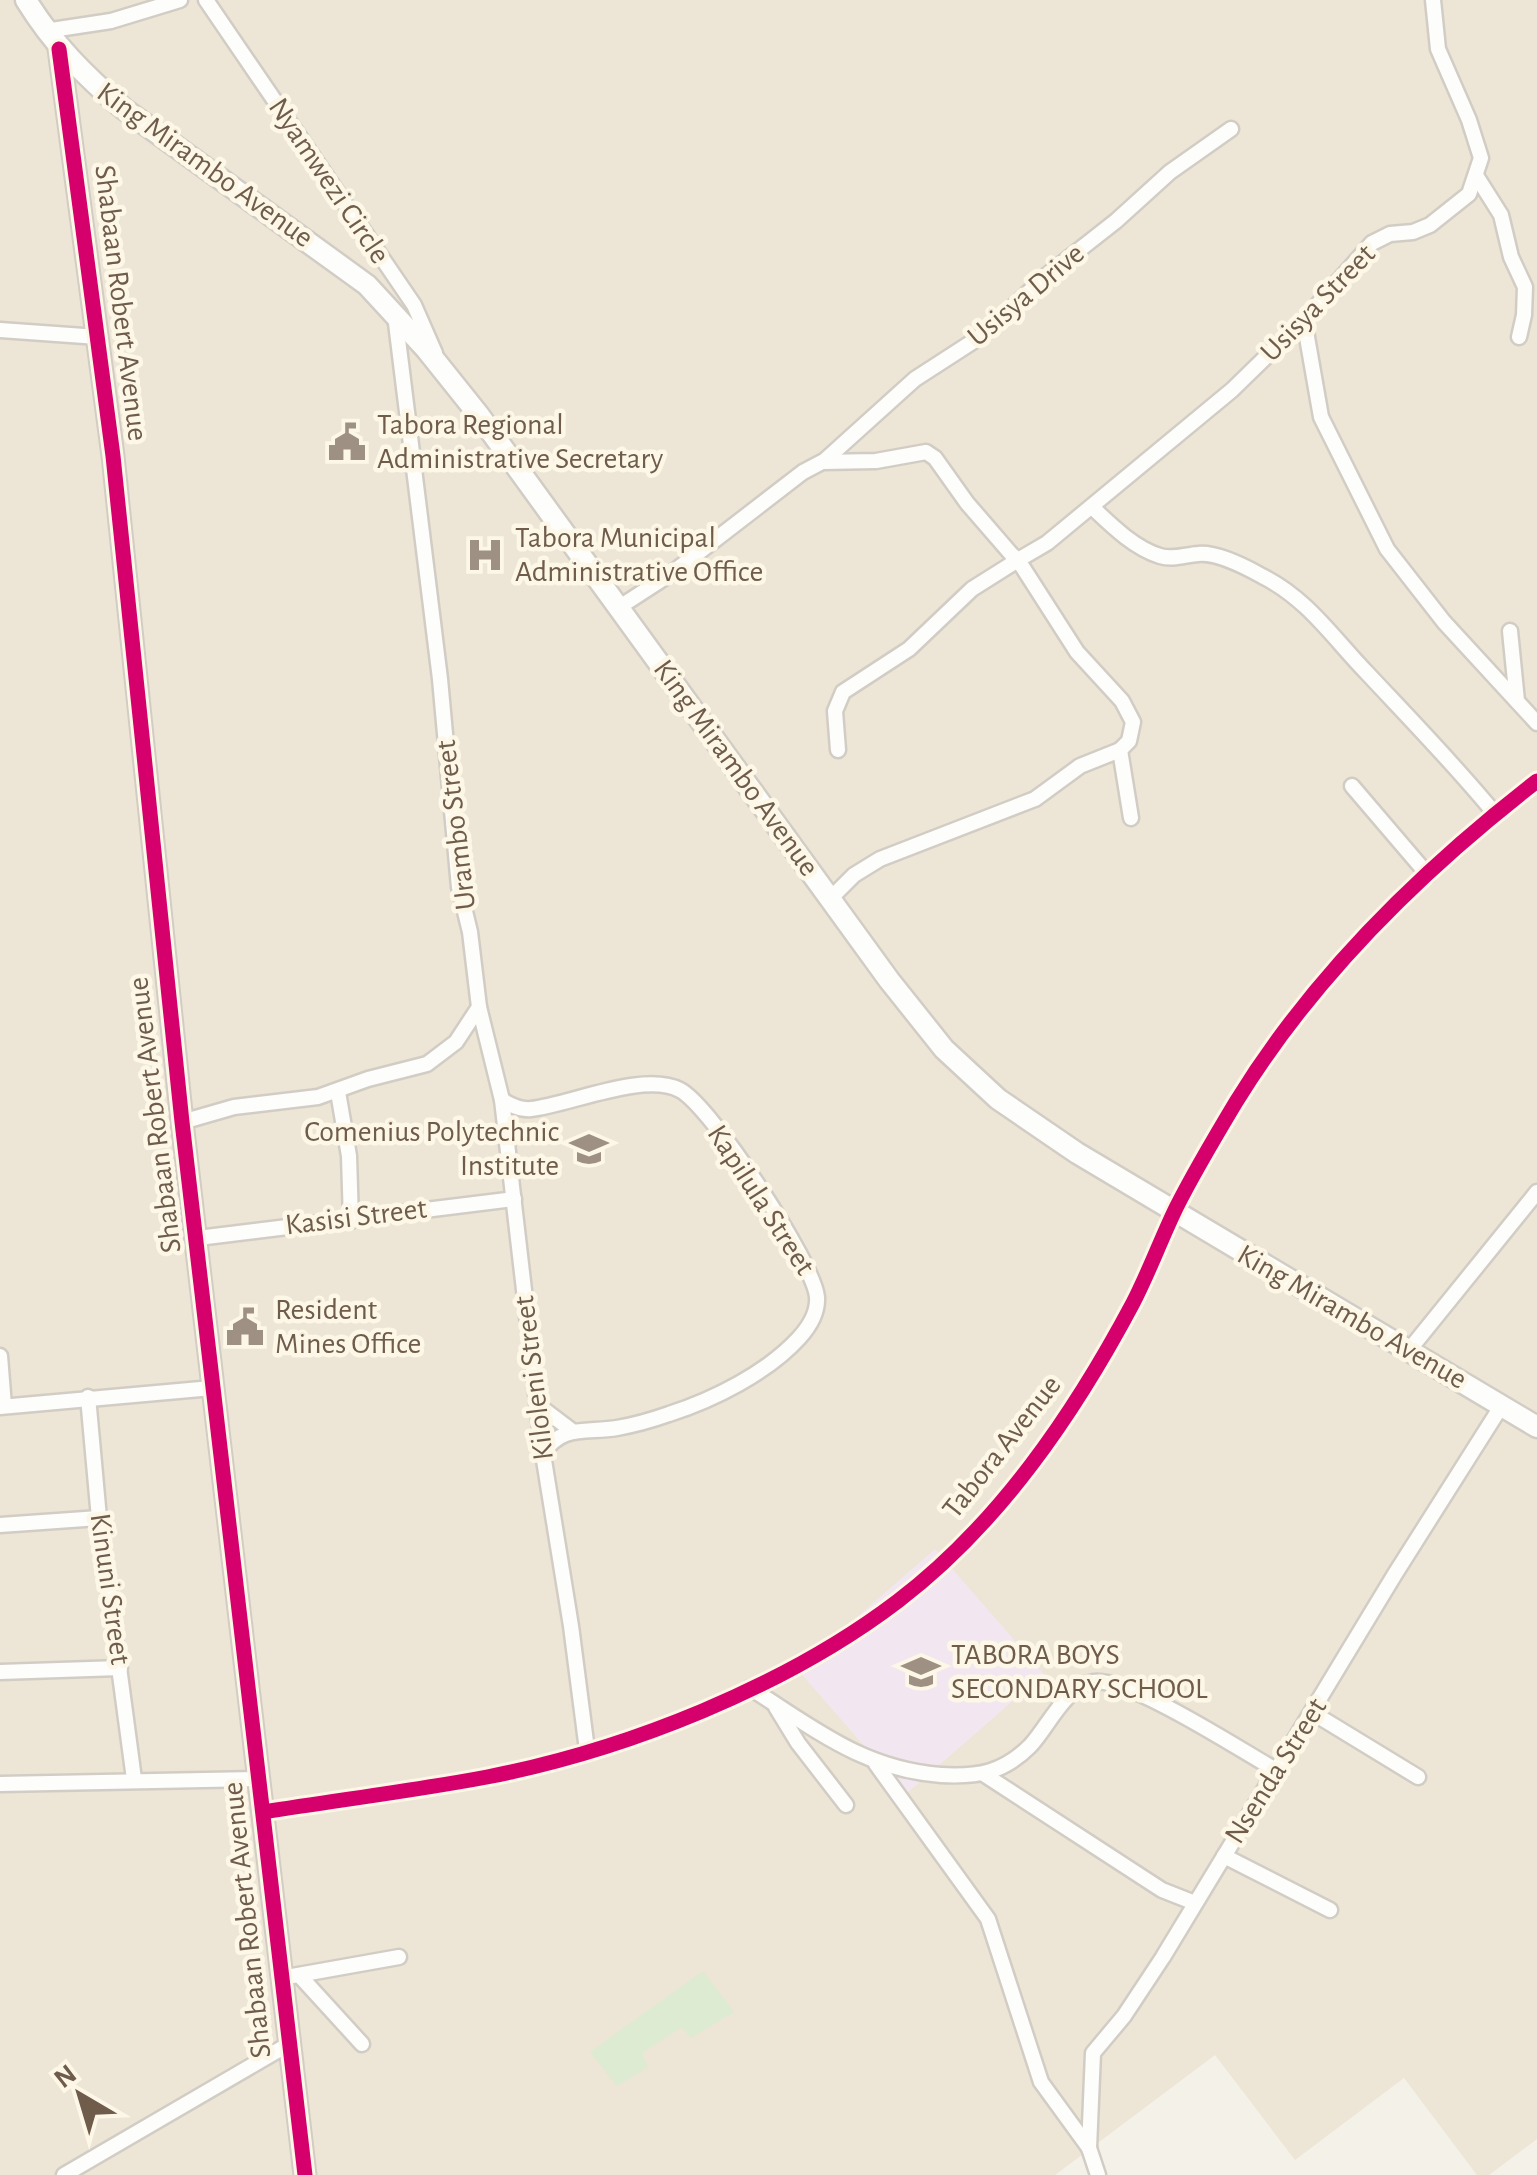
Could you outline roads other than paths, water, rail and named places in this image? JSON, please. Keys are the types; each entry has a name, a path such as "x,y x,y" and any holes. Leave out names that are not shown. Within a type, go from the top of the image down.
{"street":[{"name":"King Mirambo Avenue","path":"26,0 59,49 124,109 367,285 395,314 441,368 832,897 889,980 955,1061 998,1099 1077,1153 1410,1348 1537,1428"},
{"path":"45,31 112,20 180,0"},
{"name":"Nyamwezi Circle","path":"206,0 414,305 441,368"},
{"path":"1433,0 1438,48 1480,158 1477,178 1501,214 1511,257 1525,287 1524,316 1518,337"},
{"name":"Shabaan Robert Avenue","path":"59,49 98,337 212,1388 264,1812 290,1977 289,2044 304,2175"},
{"name":"Usisya Drive","path":"822,462 915,379 983,335 1046,276 1170,172 1231,129"},
{"name":"Usisya Street","path":"838,750 834,711 843,692 908,649 972,589 1047,543 1232,390 1304,320 1372,242 1430,225 1469,194 1477,178"},
{"name":"Urambo Street","path":"395,314 440,679 458,887 470,932 479,1006"},
{"path":"1304,320 1320,417 1386,550 1444,622 1537,724"},
{"path":"0,330 98,337"},
{"path":"618,608 672,572 802,472 822,462 876,461 926,452 1018,560 1078,652 1130,712 1134,730 1120,750 1080,766 1024,805 880,859 854,875 832,897"},
{"path":"1092,507 1115,528 1158,556 1215,556 1261,575 1296,597 1442,750 1496,816"},
{"path":"1510,632 1517,701"},
{"path":"1120,750 1131,818"},
{"path":"1352,786 1428,875"},
{"name":"Tabora Avenue","path":"264,1812 487,1776 587,1750 688,1715 836,1643 870,1622 930,1574 987,1518 1035,1458 1104,1354 1134,1302 1175,1210 1234,1106 1278,1040 1336,970 1428,875 1535,788"},
{"path":"182,1122 234,1107 318,1097 427,1064 456,1042 479,1006"},
{"name":"Kiloleni Street","path":"479,1006 502,1100 543,1454 587,1750"},
{"name":"Kapilula Street","path":"506,1131 532,1109 577,1096 649,1085 682,1090 713,1123 771,1207 814,1282 818,1302 812,1320 798,1339 753,1374 674,1413 609,1429 572,1430"},
{"path":"338,1092 348,1156 351,1221"},
{"path":"502,1100 532,1109"},
{"path":"1410,1348 1537,1192"},
{"name":"Kasisi Street","path":"198,1238 514,1200"},
{"path":"0,1356 2,1406 212,1388"},
{"name":"Kinuni Street","path":"88,1397 99,1518 134,1780"},
{"name":"Nsenda Street","path":"1089,2148 1093,2053 1124,2016 1502,1404"},
{"path":"538,1406 572,1430 549,1444 543,1454"},
{"path":"0,1525 99,1518"},
{"path":"0,1672 120,1668"},
{"path":"750,1688 876,1764 924,1774 985,1775 1018,1758 1076,1690 1089,1682 1104,1682 1147,1696 1276,1770"},
{"path":"773,1702 798,1743 846,1805"},
{"path":"1313,1713 1418,1777"},
{"path":"876,1764 988,1919 1041,2082 1089,2148 1098,2175"},
{"path":"985,1775 1162,1890 1195,1903"},
{"path":"0,1784 260,1780"},
{"path":"1224,1856 1330,1910"},
{"path":"290,1977 399,1957"},
{"path":"290,1977 362,2044"},
{"path":"64,2175 88,2168 289,2044"}],"place":[{"name":"Tabora Regional Administrative Secretary","path":"347,442"},
{"name":"Tabora Municipal Administrative Office","path":"485,555"},
{"name":"Comenius Polytechnic Institute","path":"589,1149"},
{"name":"Resident Mines Office","path":"245,1327"},
{"name":"TABORA BOYS SECONDARY SCHOOL","path":"921,1672"}]}
